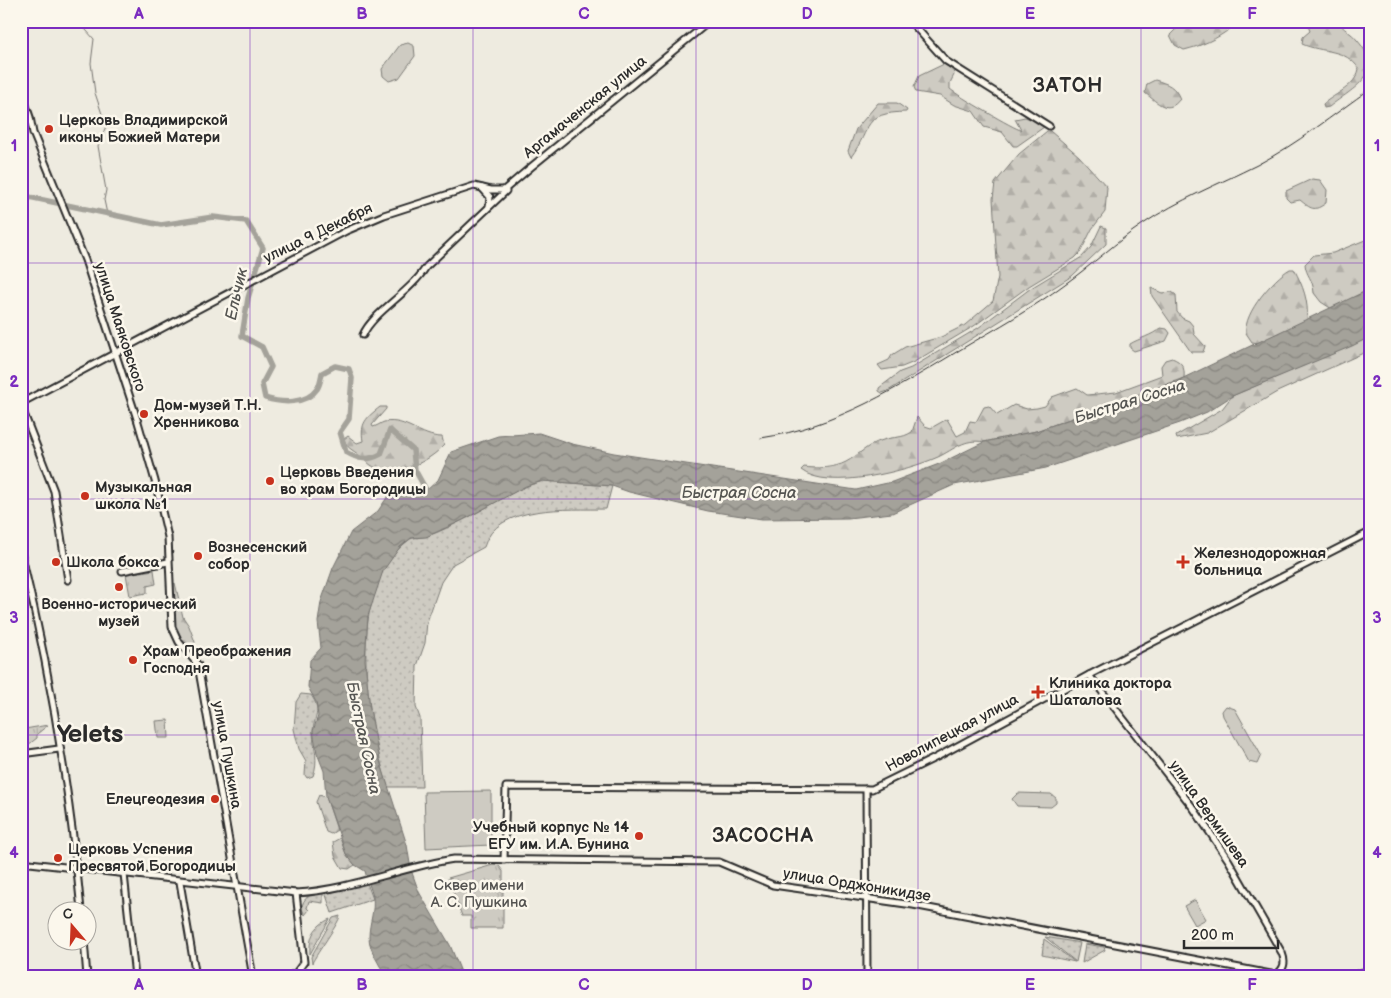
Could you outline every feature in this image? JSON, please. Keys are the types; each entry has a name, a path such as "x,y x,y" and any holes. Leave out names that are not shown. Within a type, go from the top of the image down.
{"street":[{"name":"Аргамаченская улица","path":"481,188 497,191 509,188 531,167 710,21"},
{"path":"910,22 946,61 1049,126"},
{"name":"улица Маяковского","path":"21,91 30,117 33,133 85,260 115,352 156,481 169,546"},
{"name":"улица 9 Декабря","path":"21,404 283,263 367,222 474,186 481,188"},
{"path":"481,188 490,197 489,207"},
{"path":"363,335 369,325 419,278 426,266 509,188"},
{"path":"21,404 45,463 54,491 68,580"},
{"name":"Новолипецкая улица","path":"504,860 506,787 872,789 937,757 1089,674 1370,532"},
{"name":"улица Пушкина","path":"169,546 168,562 172,626 179,642 198,665 253,977"},
{"path":"21,552 46,672 77,869 80,900"},
{"path":"122,571 168,562"},
{"name":"улица Вермишева","path":"1089,674 1194,809 1228,861 1282,953 1285,964 1276,975"},
{"path":"21,754 58,750"},
{"path":"866,789 867,977"},
{"name":"улица Орджоникидзе","path":"21,862 180,882 296,893 326,889 433,862 463,859 719,862 773,885 866,897 1080,935 1276,975"},
{"path":"124,874 135,977"},
{"path":"180,882 196,977"},
{"path":"287,977 296,973 304,962 296,893"},
{"path":"85,950 87,977"}],"green space":[{"path":"1306,21 1338,21 1357,40 1369,62 1368,71 1364,79 1329,107 1324,108 1323,104 1354,81 1359,69 1354,62 1341,54 1302,44 1303,37 1310,31"},
{"path":"1196,22 1232,22 1231,28 1203,44 1184,50 1175,45 1170,35 1176,29"},
{"path":"408,43 414,46 415,56 399,78 389,81 383,76 382,69 400,45"},
{"path":"944,64 953,70 954,75 950,83 950,89 963,98 1021,130 1015,119 1025,117 1043,124 1044,127 1017,146 1013,146 1002,132 984,127 973,111 954,105 940,96 916,92 914,87 919,76"},
{"path":"1155,80 1167,84 1176,91 1180,99 1176,104 1167,107 1163,106 1145,93 1147,84"},
{"path":"878,103 897,103 907,110 906,112 882,115 875,119 870,124 851,157 848,151 856,129"},
{"path":"1047,131 1050,131 1079,156 1107,187 1105,212 1092,229 1080,253 1029,286 974,326 914,362 902,367 882,370 878,365 889,360 892,355 905,347 941,337 965,325 993,301 998,277 993,199 995,183 1019,154"},
{"path":"1312,179 1320,180 1327,190 1326,203 1318,208 1313,208 1300,200 1290,202 1286,198 1286,191"},
{"path":"1101,226 1106,228 1106,244 1072,276 888,391 882,393 879,391 879,388 900,372 911,368 978,328 1031,288 1082,257 1091,247"},
{"path":"1370,238 1370,289 1332,309 1321,302 1314,293 1305,264 1314,255 1333,253"},
{"path":"1290,269 1294,269 1303,288 1307,307 1307,321 1259,343 1252,342 1246,333 1246,325 1254,306 1268,288"},
{"path":"1151,288 1162,293 1172,292 1176,295 1177,312 1193,326 1194,334 1205,346 1203,352 1191,352 1152,296"},
{"path":"1161,328 1167,329 1170,333 1166,341 1134,351 1130,348 1130,344"},
{"path":"1370,337 1370,350 1277,392 1207,433 1177,439 1176,436 1222,409 1232,396"},
{"path":"1172,358 1182,365 1184,378 1036,431 984,442 965,443 925,462 869,477 830,479 813,476 801,470 804,467 814,468 842,464 878,442 908,434 912,432 917,417 925,426 931,428 947,419 957,436 965,432 970,421 976,422 984,407 989,406 997,415 1014,405 1027,409 1045,406 1052,397 1077,388 1087,395 1116,392 1162,375 1161,366 1165,360"},
{"path":"380,407 386,407 386,409 372,425 373,427 384,422 400,423 427,434 442,437 444,445 430,457 402,469 383,470 372,466 348,447 344,439 348,436 357,443 363,441 362,430 365,421"},
{"path":"543,481 612,486 606,509 555,510 518,516 503,523 491,533 484,547 453,564 441,582 427,622 425,643 417,666 416,707 420,718 422,787 388,787 373,727 366,657 368,622 375,590 388,562 409,540 442,530 513,493"},
{"path":"154,570 156,584 147,586 147,593 130,596 126,574"},
{"path":"175,583 183,617 189,626 195,642 193,646 184,643 175,630 173,585"},
{"path":"301,694 311,695 317,710 313,727 316,765 313,776 307,778 305,775 306,761 299,749 294,729 296,702"},
{"path":"1226,706 1235,709 1261,755 1257,764 1249,762 1223,716 1222,711"},
{"path":"168,720 169,738 158,738 156,721"},
{"path":"48,725 37,734 37,738 28,745 25,729"},
{"path":"491,791 491,845 426,848 424,792"},
{"path":"1018,793 1051,794 1056,798 1056,803 1051,807 1017,806 1012,799"},
{"path":"319,795 326,797 337,830 331,834 326,832 316,802"},
{"path":"340,838 346,854 355,865 349,869 342,868 335,856 333,842"},
{"name":"Сквер имени А. С. Пушкина","path":"493,865 499,866 503,871 503,928 471,928 471,916 462,916 448,878"},
{"path":"367,883 373,899 332,913 325,892"},
{"path":"323,892 323,903 309,901 307,908 309,910 305,915 302,909 304,901 315,893"},
{"path":"1195,900 1206,919 1195,925 1184,906"},
{"path":"340,916 312,963 311,957 333,918"},
{"path":"330,919 310,954 310,942 316,929"},
{"path":"1045,937 1080,943 1076,962"},
{"path":"1044,939 1075,962 1042,955"},
{"path":"1085,944 1104,947 1105,950 1082,963"}],"water":[{"name":"Быстрая Сосна","path":"1370,289 1370,337 1352,346 1232,396 1207,412 1180,423 1046,468 954,485 892,513 848,518 762,519 708,511 629,492 612,486 543,481 526,486 463,520 426,537 411,538 400,547 383,571 368,616 365,660 370,709 380,761 407,845 411,870 419,892 450,945 463,977 386,977 369,942 373,902 365,871 355,865 346,854 326,797 324,771 317,753 313,731 318,716 316,702 308,687 310,660 321,648 318,622 321,602 333,568 351,532 378,511 388,496 398,492 410,494 427,490 438,480 451,452 498,436 539,433 572,444 614,453 856,490 892,482 939,464 984,442 1036,431 1177,381"}],"waterway":[{"path":"78,21 94,39 91,63 95,93 106,126 98,146 106,190 104,200 107,214"},
{"name":"Ельчик","path":"21,198 29,197 161,225 213,217 246,221 263,248 248,298 242,336 262,347 271,367 262,384 265,398 286,402 306,398 317,389 322,373 335,366 349,369 352,378 349,419 340,432 346,452 364,459 381,454 390,430 413,450 415,470 430,497"}],"railway":[{"path":"761,438 789,433 815,425 866,404 891,391 1015,318 1075,277 1156,215 1272,157 1301,139 1370,89"},
{"path":"1342,977 1362,968"},
{"path":"1367,977 1370,974"}],"place":[{"name":"Церковь Владимирской иконы Божией Матери","path":"49,129"},
{"name":"Дом-музей Т.Н. Хренникова","path":"144,414"},
{"name":"Церковь Введения во храм Богородицы","path":"270,481"},
{"name":"Музыкальная школа №1","path":"85,496"},
{"name":"Вознесенский собор","path":"198,556"},
{"name":"Школа бокса","path":"56,562"},
{"name":"Железнодорожная больница","path":"1183,562"},
{"name":"Военно-исторический музей","path":"119,587"},
{"name":"Храм Преображения Господня","path":"133,660"},
{"name":"Клиника доктора Шаталова","path":"1038,692"},
{"name":"Елецгеодезия","path":"215,799"},
{"name":"Учебный корпус № 14 ЕГУ им. И.А. Бунина","path":"639,836"},
{"name":"Церковь Успения Пресвятой Богородицы","path":"58,858"}],"district":[{"name":"ЗАТОН","path":"1068,86"},
{"name":"Yelets","path":"90,734"},
{"name":"ЗАСОСНА","path":"763,836"}]}
